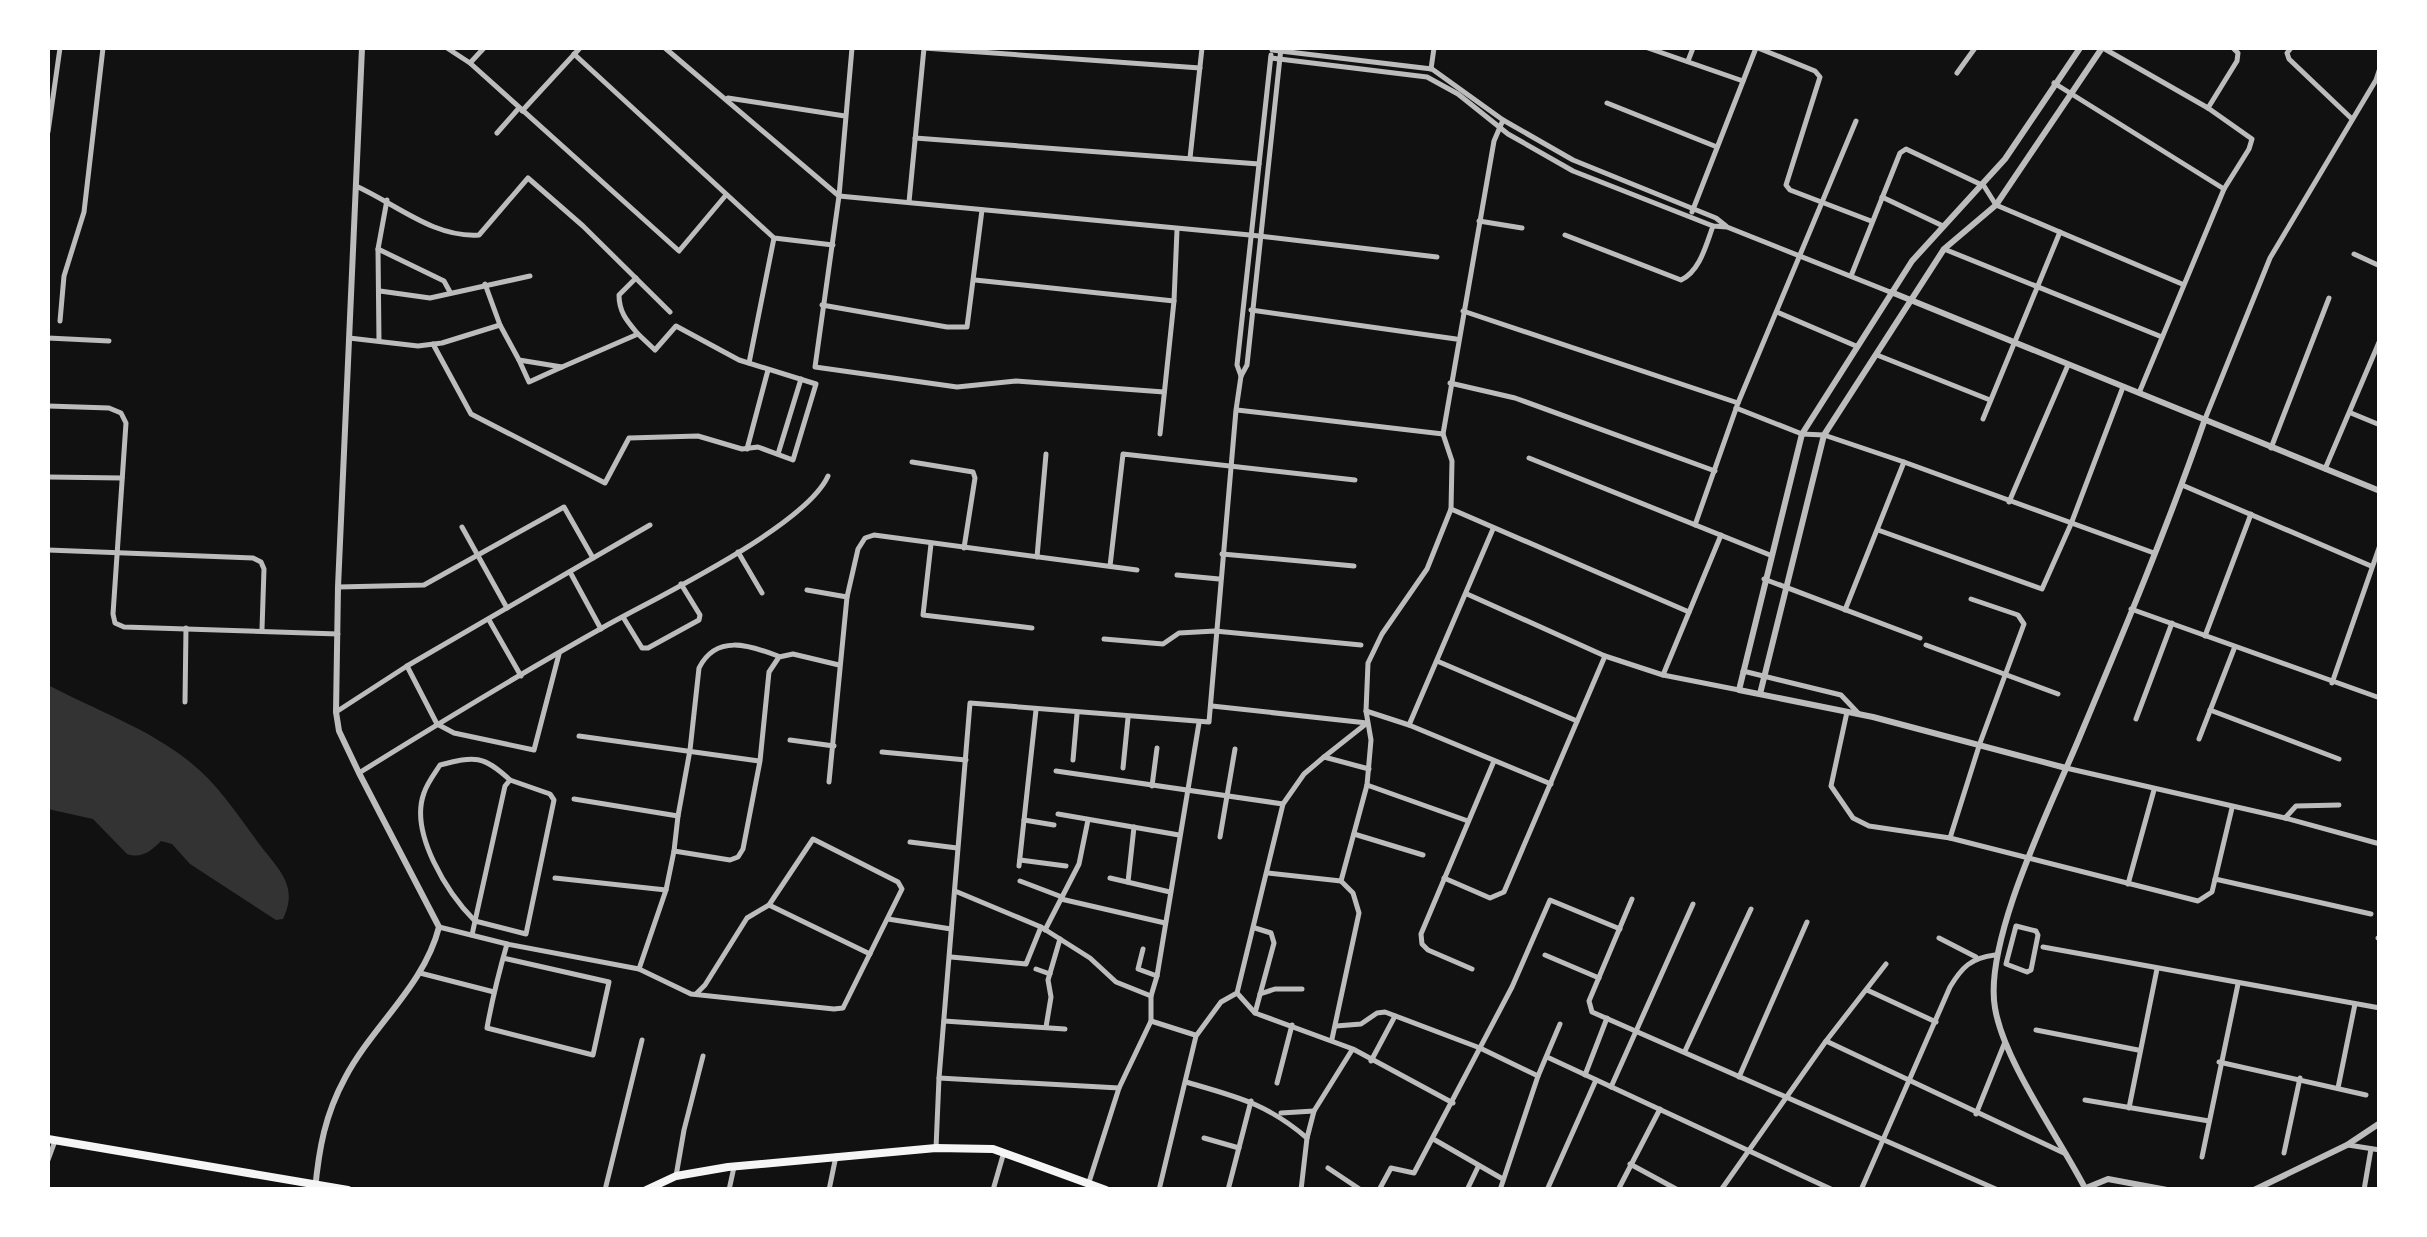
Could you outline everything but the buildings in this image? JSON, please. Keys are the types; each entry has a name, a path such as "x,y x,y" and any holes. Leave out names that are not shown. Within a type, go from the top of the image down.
{"main road":[{"path":"51,1140 348,1190"},
{"path":"646,1190 676,1176 734,1166 936,1148 993,1149 1106,1190"}],"street":[{"path":"48,132 60,48"},
{"path":"60,321 64,276 84,212 102,48"},
{"path":"315,1187 323,1126 346,1075 420,973 432,953 439,927 359,773 339,731 336,712 362,48"},
{"path":"447,48 470,62 679,251 726,195"},
{"path":"470,62 484,48"},
{"path":"497,134 580,48"},
{"path":"665,48 839,196 1259,236 1437,258"},
{"path":"852,48 839,196 814,366 957,387 1016,380 1164,392"},
{"path":"909,202 924,48 1200,68"},
{"path":"1190,158 1202,48"},
{"path":"1427,77 1434,48"},
{"path":"1648,48 1742,81"},
{"path":"1688,61 1693,48"},
{"path":"1690,217 1757,48 1815,70 1820,77 1786,185 1790,190 1872,222"},
{"path":"1957,73 1975,48"},
{"path":"1739,690 1802,434 1925,243 1984,186 2080,48"},
{"path":"1760,694 1824,435 1944,249 1996,205 2102,48 2208,108 2252,139 2224,189 2139,394"},
{"path":"2208,108 2237,61 2238,53 2233,48"},
{"path":"2291,48 2289,59 2352,119"},
{"path":"1241,376 1237,364 1270,58 1272,49 1281,49 1432,69 1501,123 1585,166 2380,491"},
{"path":"936,1148 938,1078 970,703 1209,722 1236,410 1246,365 1281,49"},
{"path":"574,54 774,238 833,245"},
{"path":"1270,58 1427,77 1584,176 1690,217 1715,222"},
{"path":"1346,68 1348,59"},
{"path":"1413,73 1414,65"},
{"path":"2167,1190 2108,1179 2086,1189 2005,1042 1994,1004 1996,952 2030,857 2270,258 2378,81 2380,68"},
{"path":"2054,83 2224,189"},
{"path":"725,98 847,116"},
{"path":"1608,103 1717,147"},
{"path":"1695,526 1737,405 1856,121"},
{"path":"1341,881 1369,769 1368,664 1373,648 1427,570 1451,509 1452,461 1442,434 1479,221 1501,123"},
{"path":"915,138 1258,164"},
{"path":"1851,276 1900,153 1906,148 1984,186 1996,205 2183,284"},
{"path":"356,186 445,232 462,236 479,235 528,178 670,312"},
{"path":"1882,197 1943,226"},
{"path":"379,341 378,249 386,200"},
{"path":"822,306 962,328 970,322 982,210"},
{"path":"1479,221 1522,228"},
{"path":"1565,235 1681,280 1699,262 1715,222"},
{"path":"1160,434 1177,230"},
{"path":"1983,419 2060,231"},
{"path":"749,363 774,238"},
{"path":"378,249 444,281 450,292"},
{"path":"1944,249 2162,337"},
{"path":"2354,254 2380,266"},
{"path":"380,291 430,298 530,276"},
{"path":"434,344 471,414 606,483 629,438 698,436 747,449 758,447 793,460 816,384 749,363 676,326 655,350 622,314 618,303 618,296 636,278"},
{"path":"974,280 1174,301"},
{"path":"485,284 500,325 529,382 638,334"},
{"path":"2271,448 2330,298"},
{"path":"1251,310 1458,339"},
{"path":"1463,311 1737,405 1802,434 1824,435 1904,462 2154,553"},
{"path":"1777,312 1856,346"},
{"path":"350,338 418,346 500,325"},
{"path":"48,338 109,342"},
{"path":"2324,470 2380,340"},
{"path":"1877,355 1990,400"},
{"path":"518,360 562,367"},
{"path":"2009,502 2068,365"},
{"path":"747,449 768,369"},
{"path":"778,454 801,379"},
{"path":"1450,382 1515,398 1715,472"},
{"path":"1878,530 2040,589 2045,586 2071,524 2123,388"},
{"path":"48,406 109,408 121,412 126,423 115,623 124,627 338,634"},
{"path":"1236,410 1442,434"},
{"path":"2351,412 2380,424"},
{"path":"1037,557 1046,454"},
{"path":"1110,566 1122,454 1355,480"},
{"path":"1529,458 1770,556"},
{"path":"912,462 973,472 964,548"},
{"path":"1845,610 1904,462"},
{"path":"359,773 436,724 738,552 806,506 821,492 828,476"},
{"path":"48,477 122,478"},
{"path":"2182,484 2372,566"},
{"path":"338,587 424,585 564,507 593,558"},
{"path":"1451,509 1689,612"},
{"path":"2205,636 2250,514"},
{"path":"336,712 406,666 650,525"},
{"path":"462,527 507,608"},
{"path":"1409,725 1493,529"},
{"path":"829,782 847,597 858,549 865,538 874,534 1137,570"},
{"path":"1662,675 1721,534"},
{"path":"930,544 923,616 1032,628"},
{"path":"2332,683 2380,545"},
{"path":"48,550 253,558 264,569 262,630"},
{"path":"738,552 762,593"},
{"path":"1222,554 1354,566"},
{"path":"570,572 601,629"},
{"path":"1177,574 1219,579"},
{"path":"1764,580 1920,638"},
{"path":"623,617 642,648 699,620 700,614 681,584"},
{"path":"807,590 847,597"},
{"path":"1467,594 1604,656 1662,675 1980,743 2066,768 2286,818 2380,844"},
{"path":"1950,838 2024,620 1971,598"},
{"path":"2131,610 2378,698 2380,688"},
{"path":"490,620 521,676"},
{"path":"2136,719 2172,623"},
{"path":"184,702 186,628"},
{"path":"1104,640 1163,644 1179,633 1215,632 1361,645"},
{"path":"639,969 666,890 690,750 699,668 704,657 726,644 752,646 779,657 792,654 839,665"},
{"path":"1926,646 2058,694"},
{"path":"2198,739 2234,648"},
{"path":"406,666 436,724 454,733 534,750 559,654"},
{"path":"1444,878 1490,898 1504,892 1604,656"},
{"path":"674,850 730,860 742,849 760,761 769,672 779,657"},
{"path":"1437,661 1577,721"},
{"path":"1743,671 1841,695 1859,715"},
{"path":"1212,706 1367,723"},
{"path":"1036,710 1020,863 1066,866"},
{"path":"2210,710 2340,759"},
{"path":"1366,711 1551,784"},
{"path":"1846,712 1830,786 1854,818 1869,826 1950,838 2198,901 2212,892 2232,808"},
{"path":"1073,760 1077,714"},
{"path":"1123,768 1128,718"},
{"path":"1159,1190 1196,1036 1221,1002 1237,994 1283,804 1304,774 1367,723"},
{"path":"1077,1190 1085,1180 1118,1088 1151,1020 1151,996 1158,976 1199,724"},
{"path":"578,736 760,761"},
{"path":"790,740 834,746"},
{"path":"1152,786 1157,748"},
{"path":"1220,838 1235,749"},
{"path":"882,752 966,760"},
{"path":"471,757 491,762 510,780 550,794 554,800 526,934 475,921 455,901 435,866 421,815 423,793 440,765 471,757"},
{"path":"1324,757 1369,769"},
{"path":"1472,970 1428,950 1422,944 1421,934 1494,761"},
{"path":"1056,770 1283,804"},
{"path":"472,935 505,786 510,780"},
{"path":"1367,785 1468,821"},
{"path":"2128,884 2154,790"},
{"path":"574,799 678,816"},
{"path":"2286,818 2296,806 2339,805"},
{"path":"1058,814 1179,835"},
{"path":"1024,820 1054,825"},
{"path":"950,957 1026,964 1080,864 1088,820"},
{"path":"1128,882 1134,827"},
{"path":"1354,834 1423,856"},
{"path":"439,927 639,969 696,994 843,1008 902,889 898,882 812,839 769,905 747,918 696,994"},
{"path":"910,842 958,848"},
{"path":"1268,873 1341,881 1353,892 1359,913 1332,1039"},
{"path":"555,878 666,890"},
{"path":"1110,878 1170,892"},
{"path":"2215,879 2371,914"},
{"path":"1020,881 1062,898 1166,923"},
{"path":"955,892 1043,928 1090,958 1116,982 1151,996"},
{"path":"1379,1190 1390,1168 1414,1173 1434,1140 1512,988 1550,900 1620,929"},
{"path":"1632,900 1588,1007 1998,1190"},
{"path":"1610,1086 1693,904"},
{"path":"769,905 870,955"},
{"path":"1684,1051 1751,909"},
{"path":"888,919 951,928"},
{"path":"1740,1077 1806,922"},
{"path":"2006,922 2036,932 2038,935 2031,970 2027,972 2006,964 2016,926"},
{"path":"1255,928 1274,936 1255,1013"},
{"path":"1940,938 1976,957"},
{"path":"1046,1027 1050,974 1060,939"},
{"path":"503,958 609,982 593,1054 487,1028 494,992 503,958 507,944"},
{"path":"2043,946 2380,1008"},
{"path":"1143,949 1138,970 1158,976"},
{"path":"1861,1190 1957,975 1976,957 2008,952"},
{"path":"1545,955 1599,978"},
{"path":"1721,1190 1886,964"},
{"path":"1036,968 1050,974"},
{"path":"2129,1108 2157,968"},
{"path":"420,973 494,992"},
{"path":"2202,1156 2238,984"},
{"path":"1260,994 1275,988 1302,990"},
{"path":"1867,990 1936,1022"},
{"path":"1237,994 1255,1013 1353,1048 1453,1103"},
{"path":"2338,1088 2355,1004"},
{"path":"1336,1026 1361,1024 1377,1012 1395,1016 1480,1048 1538,1076"},
{"path":"1371,1061 1395,1016"},
{"path":"1585,1075 1608,1018"},
{"path":"1151,1020 1196,1036"},
{"path":"944,1021 1065,1029"},
{"path":"1500,1190 1538,1076 1560,1024"},
{"path":"1276,1083 1292,1025"},
{"path":"2036,1030 2138,1050"},
{"path":"606,1190 642,1040"},
{"path":"1826,1042 2066,1154"},
{"path":"1976,1114 2005,1042"},
{"path":"1301,1190 1314,1112 1353,1048"},
{"path":"676,1176 703,1056"},
{"path":"1546,1057 1834,1190"},
{"path":"2219,1062 2366,1096"},
{"path":"938,1078 1118,1088"},
{"path":"2284,1153 2300,1078"},
{"path":"1547,1190 1596,1080"},
{"path":"1186,1082 1278,1113 1307,1138"},
{"path":"2085,1100 2209,1121"},
{"path":"1228,1190 1250,1101"},
{"path":"1618,1190 1660,1109"},
{"path":"1278,1113 1314,1112"},
{"path":"2254,1190 2347,1145 2380,1122"},
{"path":"1204,1138 1239,1148"},
{"path":"48,1160 51,1140"},
{"path":"1434,1140 1502,1178"},
{"path":"2347,1145 2376,1150 2364,1190"},
{"path":"993,1190 1004,1152"},
{"path":"829,1190 836,1156"},
{"path":"1630,1164 1678,1190"},
{"path":"729,1190 734,1166"},
{"path":"1467,1190 1478,1167"},
{"path":"1328,1168 1361,1190"},
{"path":"2281,1190 2282,1175"}],"shaded area":[{"path":"48,685 157,739 200,771 228,801 285,879 289,897 283,919 276,920 190,864 172,844 161,841 142,855 127,854 93,819 48,809"}]}
